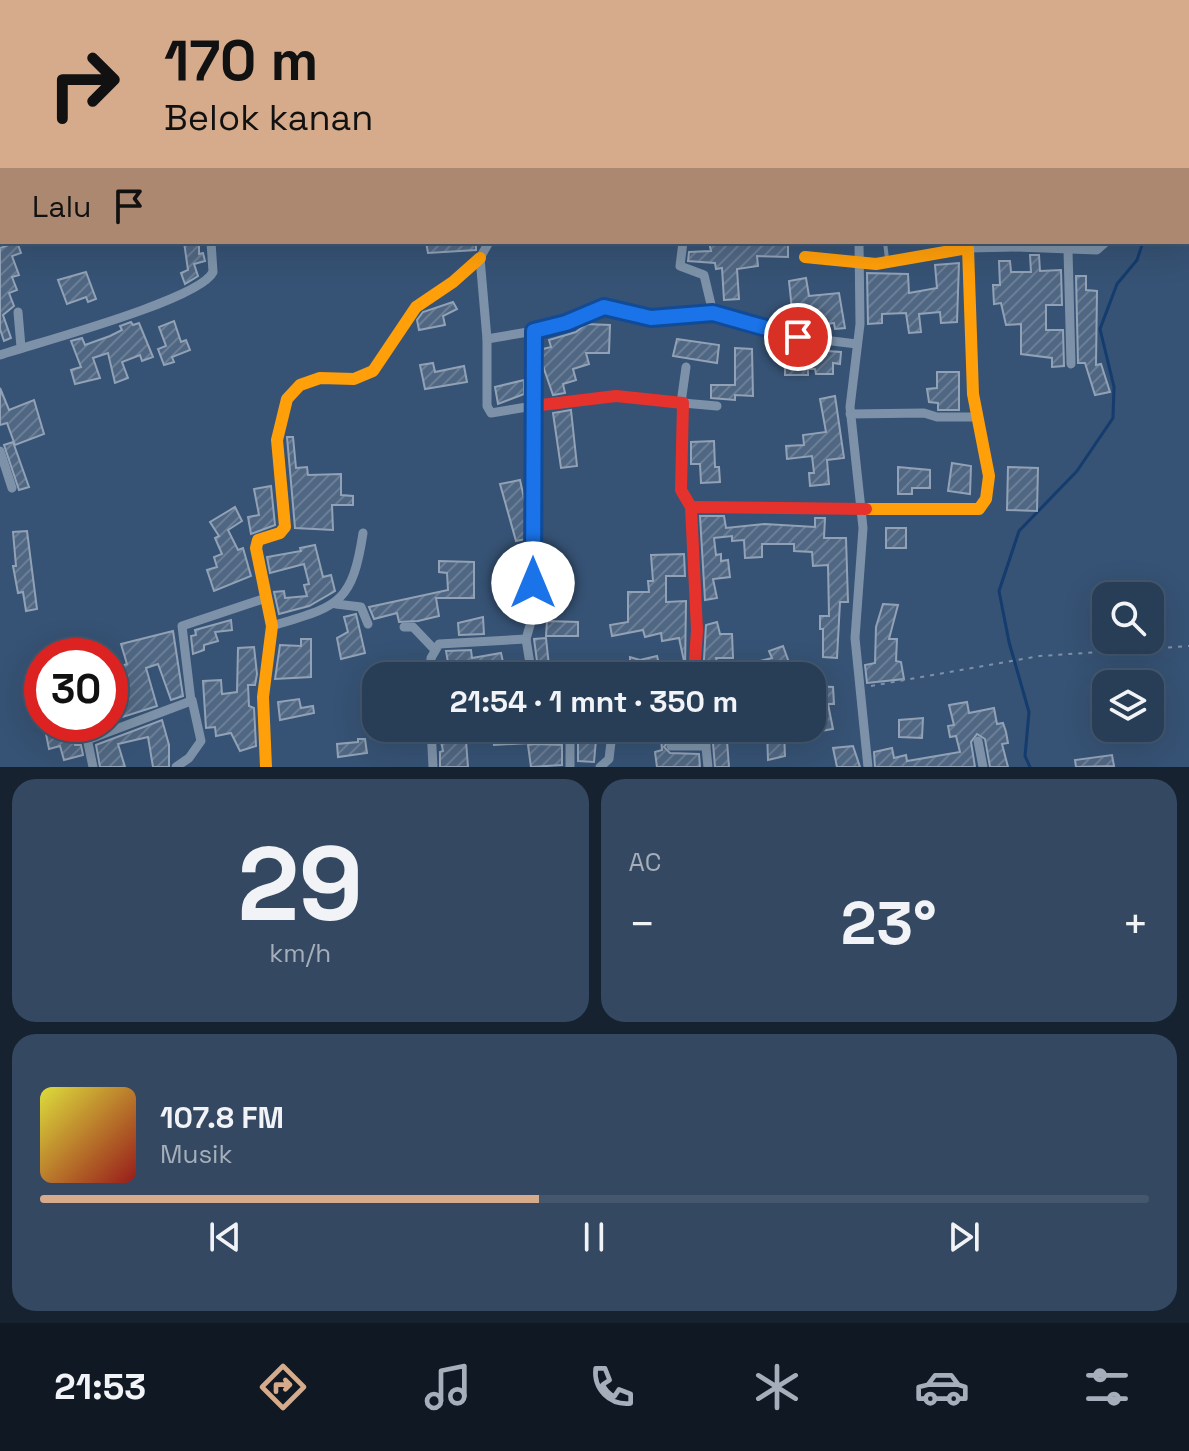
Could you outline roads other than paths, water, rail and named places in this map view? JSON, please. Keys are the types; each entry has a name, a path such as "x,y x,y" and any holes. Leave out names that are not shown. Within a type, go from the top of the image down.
{"street":[{"path":"0,355 120,318 201,285 213,272 211,244"},
{"path":"266,767 263,697 272,626 256,543 263,537 280,533 285,527 277,435 285,402 293,390 316,378 351,380 366,375 386,356 412,311 480,258 488,244"},
{"path":"683,244 680,266 704,275 713,313"},
{"path":"859,244 857,344 850,414 861,511 862,567 855,638 868,767"},
{"path":"805,257 861,265 888,263 933,250 966,246 1016,244 1097,250 1104,244"},
{"path":"691,507 861,511 979,509 985,499 987,459 975,417 966,246"},
{"path":"1068,250 1071,364"},
{"path":"480,258 489,411 616,396 717,406"},
{"path":"487,339 579,319 601,307 651,318 713,313 790,336 857,344"},
{"path":"18,312 21,347"},
{"path":"530,662 526,639 533,615 534,331"},
{"path":"686,367 682,403 681,490 691,507 697,630 695,662"},
{"path":"850,414 924,413 937,417 975,417"},
{"path":"0,451 12,488"},
{"path":"272,626 326,611 336,604 354,575 363,533"},
{"path":"176,767 189,758 201,741 182,626 266,598"},
{"path":"336,604 361,607 368,624"},
{"path":"404,627 413,627 434,649"},
{"path":"434,649 454,642 526,639"},
{"path":"432,662 434,649"},
{"path":"128,724 192,700"},
{"path":"978,741 983,767"},
{"path":"87,742 93,767"},
{"path":"431,742 433,767"},
{"path":"570,742 570,767"},
{"path":"600,767 609,759 611,742"},
{"path":"706,742 708,767"},
{"path":"671,746 706,746"}],"lane":[{"path":"885,244 888,263"}],"waterway":[{"path":"1030,767 1025,756 1029,712 1009,642 999,591 1019,531 1077,471 1113,418 1114,387 1100,329 1117,284 1137,260 1142,244"}]}
